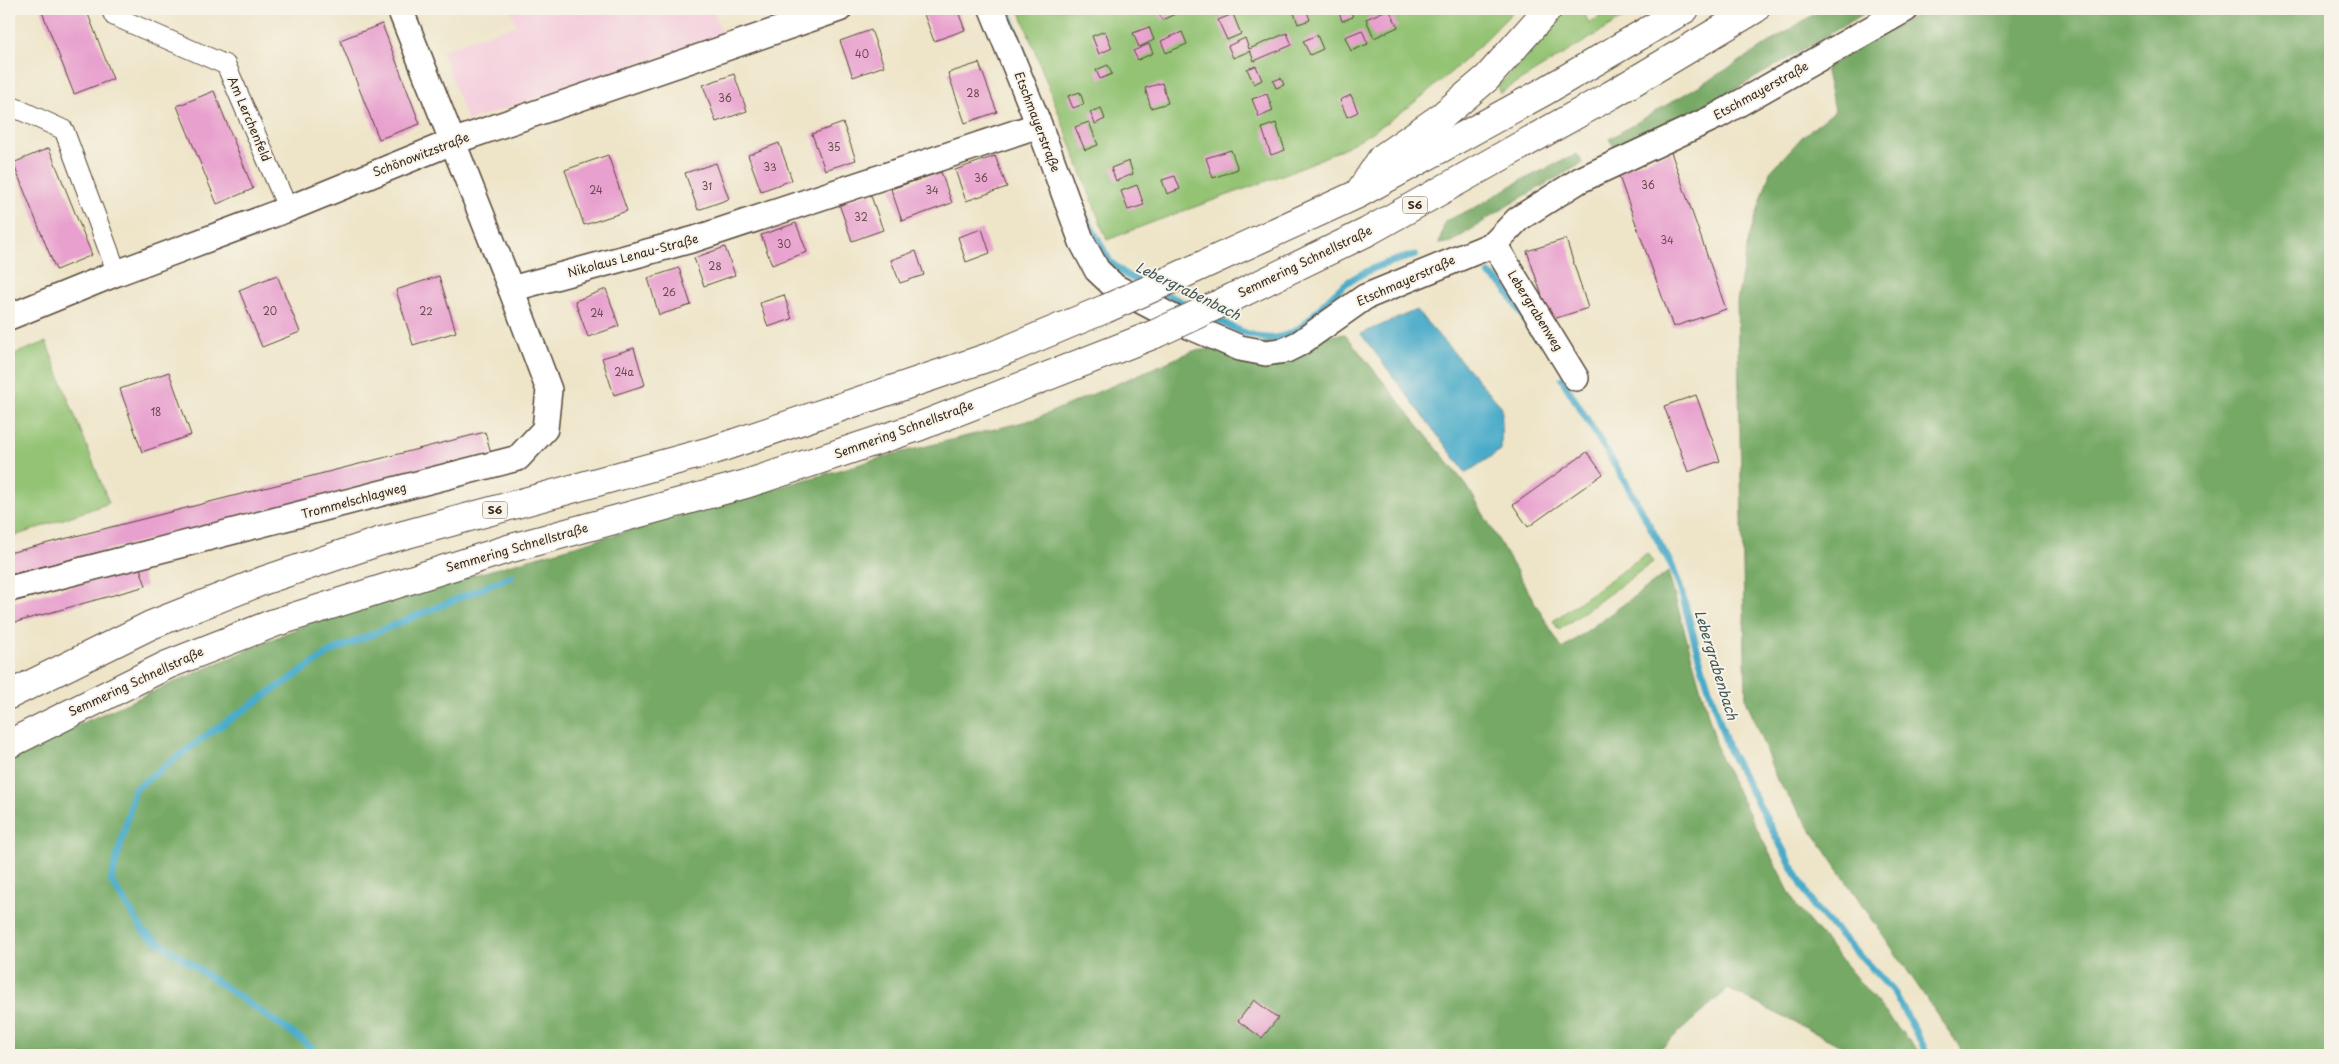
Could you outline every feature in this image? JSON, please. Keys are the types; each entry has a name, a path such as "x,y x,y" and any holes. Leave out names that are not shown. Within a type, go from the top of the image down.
{"highway":[{"path":"1358,194 1382,158 1441,117 1486,78 1548,9"},
{"name":"S6","path":"9,695 151,625 265,580 378,542 714,450 992,356 1168,282 1358,194 1545,91 1685,9"},
{"name":"Semmering Schnellstraße","path":"9,744 166,666 274,623 508,549 746,484 918,427 1155,334 1366,232 1611,95 1755,9"}],"street":[{"name":"Am Lerchenfeld","path":"111,9 114,16 226,65 288,209"},
{"path":"400,9 512,289"},
{"name":"Schönowitzstraße","path":"9,317 117,273 288,209 452,142 839,9"},
{"name":"Etschmayerstraße","path":"992,9 1039,126 1082,242 1104,278 1115,287 1183,323 1240,348 1266,353 1286,350 1300,343 1365,297 1494,244 1518,219 1580,180 1717,116 1906,9"},
{"path":"9,105 64,130 117,273"},
{"name":"Nikolaus Lenau-Straße","path":"512,289 695,239 1039,126"},
{"name":"Lebergrabenweg","path":"1494,244 1576,378"},
{"name":"Trommelschlagweg","path":"9,589 518,458 545,429 549,390 512,289"}],"shaded area":[{"path":"511,9 713,9 722,35 467,121 442,50 516,25"}],"green space":[{"path":"1019,9 1515,9 1440,82 1399,114 1355,142 1322,159 1287,173 1107,240"},
{"path":"1563,9 1583,9 1589,24 1610,9 1638,9 1500,93 1497,87 1537,46"},
{"path":"1822,9 1872,9 1695,113 1615,148 1609,139 1734,65"},
{"path":"1926,9 2330,9 2330,1055 2049,1055 2047,1050 2047,1055 1965,1055 1777,780 1746,699 1737,301 1749,238 1770,172 1803,136 1835,111 1825,68"},
{"path":"1577,154 1583,163 1512,203 1452,242 1439,244 1445,221 1476,207 1516,183"},
{"path":"1345,334 1467,486 1562,649 1668,572 1720,757 1797,907 1921,1055 1859,1055 1728,989 1653,1055 9,1055 9,760 82,723 314,621 895,454 1035,419 1193,351"},
{"path":"46,342 109,503 9,538 9,356"},
{"path":"1647,553 1653,562 1559,630 1553,621"}],"water":[{"path":"1416,310 1502,407 1501,450 1466,473 1361,334"}],"building":[{"path":"41,9 86,9 113,79 74,94"},
{"path":"922,9 957,9 965,30 934,41"},
{"path":"1157,9 1173,9 1175,14 1162,20"},
{"path":"1306,9 1310,20 1298,24 1293,10"},
{"path":"1338,9 1350,9 1353,17 1342,21"},
{"path":"1389,9 1398,27 1374,38 1366,19"},
{"path":"1233,14 1241,34 1227,40 1218,20"},
{"path":"382,24 420,124 379,139 340,40"},
{"path":"1149,27 1154,40 1139,47 1133,33"},
{"path":"871,30 884,66 853,77 840,41"},
{"path":"1362,30 1368,44 1351,51 1345,37"},
{"path":"1105,31 1112,48 1099,54 1092,36"},
{"path":"1182,32 1187,44 1166,53 1161,41"},
{"path":"1287,33 1292,45 1254,61 1250,51 1233,58 1228,46 1245,38 1249,49"},
{"path":"1317,35 1323,49 1310,55 1303,41"},
{"path":"1149,44 1153,53 1138,60 1133,51"},
{"path":"979,63 997,112 965,123 948,73"},
{"path":"1108,65 1112,74 1100,79 1096,70"},
{"path":"1256,66 1262,80 1254,84 1247,69"},
{"path":"734,74 747,111 716,122 703,85"},
{"path":"1281,78 1284,85 1276,88 1273,81"},
{"path":"1162,83 1168,103 1151,108 1145,88"},
{"path":"214,91 253,189 217,204 177,106"},
{"path":"1080,92 1084,104 1073,108 1068,96"},
{"path":"1267,94 1273,111 1259,117 1252,99"},
{"path":"1351,95 1358,112 1347,117 1340,100"},
{"path":"1101,108 1105,119 1095,124 1090,112"},
{"path":"1089,122 1098,145 1085,150 1075,127"},
{"path":"843,123 856,160 825,170 812,134"},
{"path":"1276,123 1285,150 1271,155 1262,128"},
{"path":"779,143 792,180 761,191 748,155"},
{"path":"49,148 92,255 56,270 13,163"},
{"path":"1231,150 1238,169 1213,178 1206,158"},
{"path":"1671,152 1726,309 1673,327 1617,171"},
{"path":"608,155 627,211 584,225 565,170"},
{"path":"995,156 1007,187 966,201 955,170"},
{"path":"1129,161 1133,174 1116,181 1111,168"},
{"path":"716,163 729,199 698,210 685,173"},
{"path":"941,172 952,203 902,221 891,189"},
{"path":"1175,176 1180,189 1167,194 1162,180"},
{"path":"1137,185 1144,205 1128,210 1121,191"},
{"path":"870,193 883,230 852,241 839,204"},
{"path":"796,223 807,252 772,265 761,235"},
{"path":"982,229 990,253 966,262 958,237"},
{"path":"1566,239 1588,308 1550,320 1527,251"},
{"path":"725,247 735,275 704,286 694,258"},
{"path":"916,251 924,275 900,283 891,260"},
{"path":"679,268 691,305 659,315 648,278"},
{"path":"277,275 300,332 262,347 239,290"},
{"path":"439,276 456,332 413,345 396,290"},
{"path":"606,289 619,326 588,337 575,301"},
{"path":"784,295 792,319 768,327 760,303"},
{"path":"634,348 645,385 614,395 602,358"},
{"path":"169,372 191,435 142,452 120,389"},
{"path":"1696,395 1720,461 1688,472 1664,406"},
{"path":"485,432 491,453 9,575 9,553"},
{"path":"1587,452 1603,474 1528,527 1513,505"},
{"path":"140,568 146,586 9,624 9,603"},
{"path":"1254,1000 1278,1018 1262,1038 1238,1021"}],"waterway":[{"name":"Lebergrabenbach","path":"1007,9 1025,58"},
{"name":"Lebergrabenbach","path":"1082,211 1110,262 1126,275 1144,284"},
{"name":"Lebergrabenbach","path":"1210,316 1249,334 1273,338 1286,336 1298,330 1348,282 1381,266 1415,255"},
{"name":"Lebergrabenbach","path":"1489,274 1504,286 1535,336"},
{"name":"Lebergrabenbach","path":"1161,292 1194,308"},
{"name":"Lebergrabenbach","path":"1562,379 1625,481 1672,566 1728,748 1814,907 1894,992 1928,1055"},
{"path":"318,1055 304,1041 144,932 111,881 135,789 211,732 332,651 512,576"}]}
